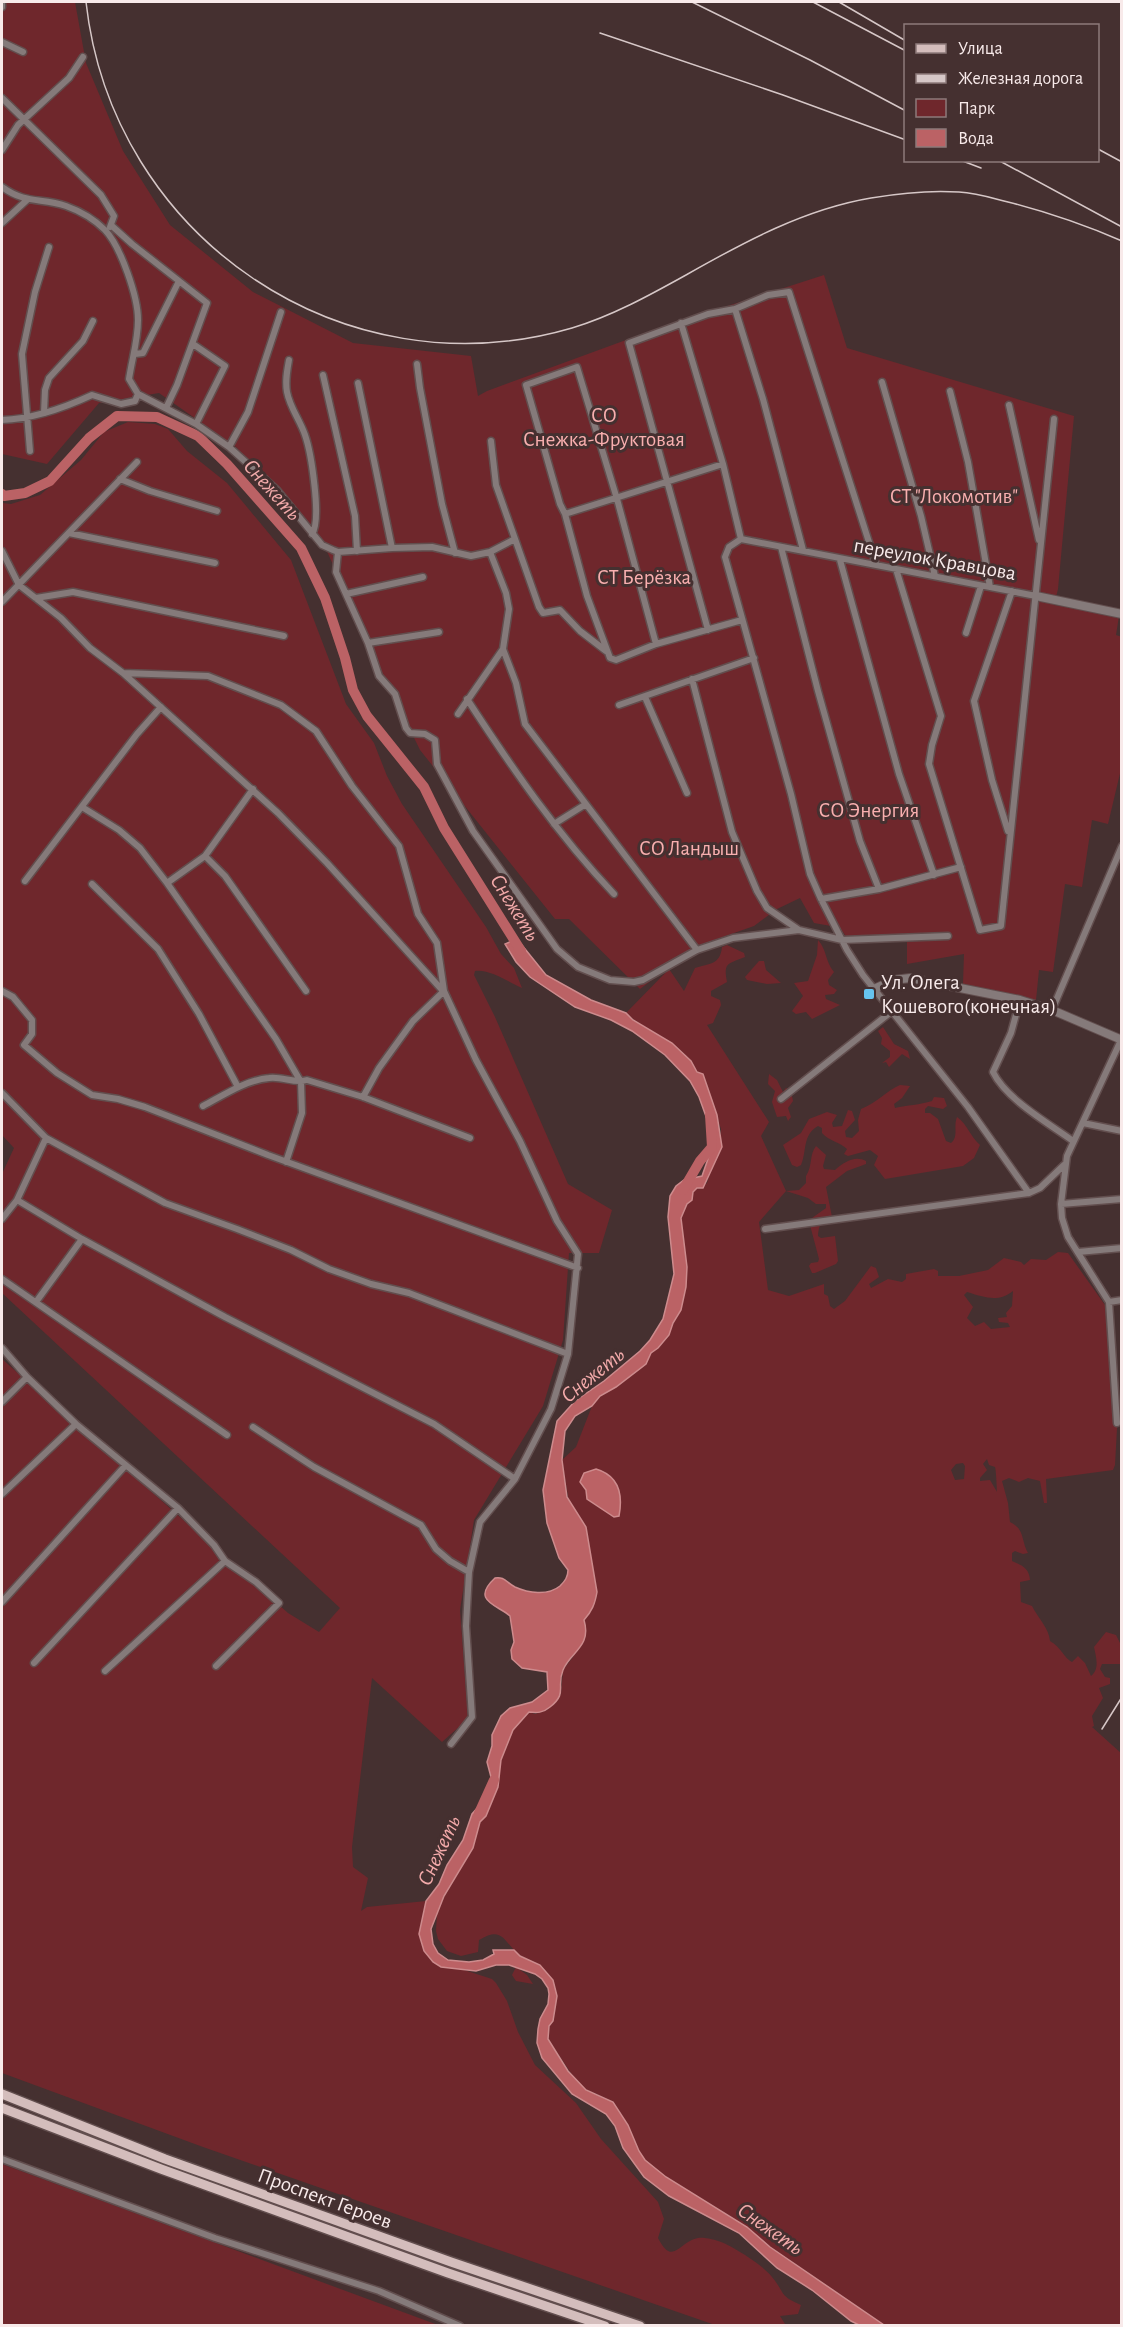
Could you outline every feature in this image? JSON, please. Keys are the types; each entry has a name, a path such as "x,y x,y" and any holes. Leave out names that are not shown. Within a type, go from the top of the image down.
{"main road":[{"name":"Проспект Героев","path":"2,2094 165,2159 451,2262 640,2325"},
{"name":"Проспект Героев","path":"2,2108 161,2169 448,2273 605,2325"}],"street":[{"path":"2,2 2,7"},
{"path":"2,42 23,52"},
{"path":"2,150 18,125 69,78 83,57"},
{"path":"2,98 102,195 114,216 112,226 106,231"},
{"path":"2,187 27,200 65,206 85,215 106,231 129,276 137,300 135,354 129,379 138,394 196,424 229,447 277,490 322,545 338,552 432,547 471,556 490,552 515,539"},
{"path":"2,223 27,200"},
{"path":"112,226 207,303 193,344 166,408"},
{"path":"30,451 22,354 35,292 49,247"},
{"path":"135,354 143,353 179,280"},
{"path":"708,630 629,343 681,323 735,309 768,295 789,292 876,564"},
{"path":"735,309 763,399 802,550"},
{"path":"229,447 248,412 280,312"},
{"path":"44,412 45,390 49,378 83,341 93,321"},
{"path":"681,323 723,464 741,539 729,548 724,557 754,658 810,874 842,940 874,989 968,1107 1029,1192"},
{"path":"193,344 225,366 196,424"},
{"path":"289,360 286,390 289,402 308,442 314,472 316,515 315,531 312,534"},
{"path":"417,364 442,504 455,553"},
{"path":"656,644 617,499 577,367 526,385 587,596 610,658 616,660 656,644 742,620"},
{"path":"323,375 355,516 357,551"},
{"path":"882,382 921,516 935,576"},
{"path":"358,383 392,548"},
{"path":"950,391 968,462 990,587"},
{"path":"2,420 27,417 73,404 92,395 121,404 135,401 138,394"},
{"path":"1009,405 1040,547"},
{"path":"897,569 941,716 929,764 980,930 1001,926 1054,419"},
{"path":"491,441 496,485 543,614 560,610 580,631 606,652"},
{"path":"2,602 137,462"},
{"path":"565,514 723,464"},
{"path":"120,479 150,492 217,511"},
{"path":"69,533 215,563"},
{"name":"переулок Кравцова","path":"741,539 1122,614"},
{"path":"781,547 860,841 879,889"},
{"path":"2,551 19,585 61,618 90,648 123,673 253,789 327,863 444,991"},
{"path":"338,552 336,572 368,643 380,676 395,694 406,728 410,733 425,734 435,740 437,764 473,831 557,949 578,967 610,980 634,982 643,980 697,950 733,938 800,930 842,940 948,936"},
{"path":"458,714 503,649 509,609 506,593 490,552"},
{"path":"840,560 899,774 934,875"},
{"path":"346,594 423,577"},
{"path":"966,633 981,586"},
{"path":"1010,834 992,780 974,701 1012,591"},
{"path":"36,598 73,592 284,636"},
{"path":"368,643 439,632"},
{"path":"503,649 516,683 525,724 697,950"},
{"path":"619,705 754,658"},
{"path":"123,673 208,676 281,705 316,731 352,786 399,846 418,914 437,943 444,991 476,1060 520,1141 557,1221 578,1254 568,1354 551,1409 515,1479 480,1522 469,1572 466,1626 472,1718 451,1744"},
{"path":"692,679 732,832 757,891 767,908 800,930"},
{"path":"645,696 687,794"},
{"path":"467,699 513,769 554,824 614,894"},
{"path":"25,881 161,707"},
{"path":"167,883 205,856 253,789"},
{"path":"554,824 586,804"},
{"path":"82,807 119,830 140,848 276,1039 301,1082 302,1113 286,1162"},
{"path":"1052,1010 1122,846"},
{"path":"205,856 225,876 306,991"},
{"path":"821,898 879,889 961,867"},
{"path":"92,884 159,949 194,1006 238,1087"},
{"path":"874,989 894,980 910,978 1020,1000 1052,1010 1121,1039 1064,1165 1061,1203 1062,1218 1068,1237 1109,1302 1117,1423"},
{"path":"2,991 13,997 32,1020 32,1034 24,1045 57,1073 93,1095 145,1107 286,1162 578,1268"},
{"path":"363,1097 379,1068 413,1021 444,991"},
{"path":"1020,1000 1011,1033 993,1072 997,1080 1027,1108 1073,1141"},
{"path":"782,1100 891,1012"},
{"path":"203,1106 238,1087 270,1077 301,1082 307,1080 363,1097 470,1138"},
{"path":"2,1093 46,1138 165,1203 259,1237 329,1269 371,1284 409,1293 568,1354"},
{"path":"1083,1123 1122,1131"},
{"path":"2,1219 17,1200 46,1138"},
{"path":"765,1229 1029,1192 1040,1188 1064,1165"},
{"path":"1061,1203 1122,1199"},
{"path":"17,1200 82,1239 225,1317 434,1424 515,1479"},
{"path":"36,1302 82,1239"},
{"path":"1078,1252 1122,1248"},
{"path":"2,1279 227,1435"},
{"path":"1109,1302 1122,1300"},
{"path":"2,1347 27,1377 76,1424 178,1508 214,1545 225,1561 256,1582 279,1603 216,1666"},
{"path":"2,1402 27,1377"},
{"path":"2,1494 76,1424"},
{"path":"252,1427 314,1467 421,1525 436,1549 450,1561 469,1572"},
{"path":"2,1602 125,1466"},
{"path":"34,1663 178,1508"},
{"path":"105,1671 225,1561"},
{"path":"2,2159 215,2238 378,2291 460,2325"}],"green space":[{"path":"2,2 75,2 86,63 123,151 170,225 253,292 353,343 471,356 478,396 656,329 824,275 847,348 1074,416 1058,589 1054,605 1119,616 1116,635 1122,637 1122,765 1108,824 1092,820 1082,887 1065,884 1053,972 1039,970 1036,1000 963,984 964,954 907,964 907,940 847,938 836,922 831,926 814,923 800,898 777,909 754,926 697,946 640,989 569,919 555,919 420,750 374,656 325,547 236,447 159,393 99,403 47,464 2,454"},
{"path":"128,422 155,424 168,429 187,451 227,483 291,560 346,704 374,743 387,776 402,804 486,927 501,954 514,968 522,988 487,972 475,971 474,975 495,1017 568,1184 612,1210 599,1253 569,1253 563,1340 543,1406 474,1520 460,1610 468,1719 442,1742 372,1678 352,1847 353,1867 368,1878 361,1911 367,1907 426,1901 419,1934 441,1967 461,1969 492,1979 496,1983 507,2001 518,2032 535,2065 576,2103 601,2139 658,2202 664,2219 658,2238 663,2246 672,2252 691,2240 707,2238 727,2244 748,2257 768,2273 785,2296 801,2305 798,2314 780,2316 784,2325 715,2325 203,2147 2,2073 2,1359 288,1613 319,1632 340,1608 2,1293 2,1174 14,1148 2,1135 2,503 11,504 40,495 81,460 104,432"},
{"path":"818,940 834,972 828,980 829,985 837,990 834,994 825,995 826,999 840,1005 812,1019 806,1012 796,1014 792,1011 803,996 794,983 808,981 817,955"},
{"path":"727,945 744,953 745,957 726,967 727,982 711,991 711,996 720,1000 721,1005 713,1023 707,1025 769,1122 761,1136 786,1191 759,1222 768,1290 789,1296 824,1284 824,1294 828,1296 830,1306 834,1309 845,1301 871,1266 876,1268 879,1277 869,1284 871,1288 888,1279 902,1282 906,1279 906,1274 934,1269 938,1271 938,1276 959,1276 988,1270 1004,1258 1021,1262 1024,1265 1031,1259 1046,1260 1058,1252 1068,1253 1105,1305 1116,1375 1118,1410 1113,1470 1046,1479 1047,1503 1044,1503 1040,1481 1028,1478 1019,1482 1009,1478 1002,1481 1010,1522 1018,1528 1028,1553 1015,1551 1012,1553 1012,1561 1025,1568 1030,1580 1020,1582 1021,1602 1032,1606 1045,1627 1050,1641 1072,1662 1078,1656 1085,1663 1091,1676 1096,1670 1094,1647 1106,1632 1116,1635 1121,1645 1121,1664 1102,1664 1100,1669 1105,1677 1110,1678 1110,1684 1099,1688 1103,1698 1092,1716 1094,1726 1092,1727 1122,1754 1121,2325 884,2325 770,2247 747,2227 666,2177 645,2160 618,2109 597,2094 586,2090 575,2079 548,2039 549,2025 557,1996 540,1966 519,1955 501,1936 493,1934 479,1940 478,1952 461,1956 447,1951 438,1939 437,1913 444,1896 473,1848 480,1822 486,1816 498,1787 501,1760 513,1730 529,1712 535,1714 547,1710 561,1694 563,1670 573,1657 586,1626 584,1620 592,1610 595,1600 597,1592 586,1527 569,1502 562,1460 576,1447 592,1406 600,1396 646,1364 651,1353 669,1335 681,1310 687,1267 681,1218 693,1192 707,1183 713,1162 720,1153 721,1129 703,1074 697,1072 683,1053 626,1013 669,969 684,991 695,968 717,960 722,947","holes":["1013,1291 1012,1306 1006,1313 1007,1317 998,1318 999,1322 1008,1323 1010,1327 991,1329 984,1322 975,1326 967,1318 973,1307 964,1295 967,1292 996,1298","987,1459 989,1465 995,1467 997,1492 990,1480 980,1481 987,1470 983,1464","963,1463 965,1466 964,1479 955,1480 951,1470 956,1464"]},
{"path":"759,961 764,961 766,970 781,983 767,984 747,980 745,977"},
{"path":"883,1027 894,1044 908,1051 910,1059 902,1054 889,1067 886,1062 882,1063 890,1057 890,1051 881,1044 882,1038 878,1031"},
{"path":"769,1074 777,1080 783,1092 786,1088 791,1091 793,1101 788,1108 791,1117 788,1121 786,1116 777,1117 772,1102 775,1091 768,1084"},
{"path":"900,1085 910,1086 902,1098 894,1104 895,1108 932,1101 934,1097 944,1098 947,1106 943,1109 928,1106 925,1113 930,1113 938,1119 946,1141 951,1143 955,1137 957,1117 961,1120 980,1145 974,1158 963,1166 885,1179 874,1165 878,1156 870,1150 848,1156 844,1154 847,1149 825,1136 822,1128 818,1126 809,1134 801,1165 797,1167 792,1165 783,1145 801,1133 809,1119 827,1112 837,1115 832,1123 833,1127 842,1126 848,1110 852,1111 855,1120 845,1131 846,1137 852,1138 859,1131 858,1120 861,1109"},
{"path":"816,1146 826,1155 824,1169 835,1170 854,1159 866,1161 866,1164 847,1171 826,1187 832,1217 821,1224 818,1236 821,1238 835,1236 838,1261 815,1273 812,1273 809,1266 811,1263 818,1262 819,1259 810,1225 812,1218 826,1208 826,1204 816,1204 808,1198 786,1191 799,1190 806,1183 812,1153"},
{"path":"516,1967 527,1975 533,1984 516,1981 512,1975"},
{"path":"2,2164 438,2325 2,2325"}],"water":[{"path":"517,939 546,975 591,1000 626,1013 633,1020 672,1043 691,1061 697,1072 703,1074 717,1115 722,1147 703,1188 697,1188 693,1192 692,1200 687,1204 681,1218 687,1267 686,1287 681,1310 669,1335 651,1353 646,1364 600,1396 592,1406 575,1416 565,1431 562,1460 567,1497 586,1527 597,1592 595,1600 584,1620 586,1629 583,1643 563,1670 559,1698 545,1710 529,1712 513,1730 501,1760 498,1787 486,1816 480,1822 473,1848 444,1896 431,1929 433,1944 438,1953 448,1960 469,1962 483,1960 494,1954 493,1950 514,1950 520,1956 540,1965 553,1980 557,1996 548,2039 568,2071 586,2090 613,2102 628,2125 645,2160 666,2177 747,2227 770,2247 884,2325 859,2325 851,2321 812,2290 777,2268 739,2233 669,2196 644,2177 623,2148 615,2126 606,2114 572,2094 542,2058 537,2043 538,2029 540,2019 548,2004 549,1994 542,1979 535,1974 509,1965 496,1965 476,1971 441,1967 433,1962 424,1951 419,1934 426,1901 439,1884 447,1865 463,1840 472,1814 488,1796 491,1777 487,1762 492,1746 492,1735 501,1716 510,1708 532,1702 548,1690 547,1672 522,1668 512,1659 511,1650 514,1642 510,1616 489,1601 485,1592 495,1578 503,1579 520,1589 532,1592 550,1591 560,1586 566,1579 568,1570 559,1558 547,1523 543,1490 557,1421 575,1401 604,1381 640,1351 663,1319 674,1274 668,1217 670,1196 676,1186 684,1180 702,1176 710,1153 712,1133 699,1097 690,1081 665,1055 632,1031 611,1020 575,1007 530,977 516,962 505,944"},
{"path":"596,1469 610,1476 618,1487 619,1516 614,1517 587,1499 586,1490 580,1482 584,1473"}],"waterway":[{"name":"Снежеть","path":"2,494 4,496 25,493 50,481 89,438 117,416 157,417 198,436 227,464 301,548 325,598 353,690 367,716 424,787 444,828 521,951"},
{"name":"Снежеть","path":"683,1190 700,1161 712,1147 710,1115"},
{"name":"Снежеть","path":"479,1813 494,1780"}],"railway":[{"path":"86,2 105,86 141,162 191,226 253,278 324,316 403,338 486,343 572,328 602,317 659,290 753,239 799,218 846,203 915,192 959,192 978,195 1080,224 1122,241"},
{"path":"692,2 810,60 904,110"},
{"path":"813,2 904,50"},
{"path":"839,2 904,40"},
{"path":"600,33 783,95 904,139"},
{"path":"1099,150 1122,162"},
{"path":"965,162 981,168"},
{"path":"1002,162 1122,227"},
{"path":"1102,1729 1122,1697"}],"place":[{"name":"Ул. Олега Кошевого(конечная)","path":"869,994"}],"park label":[{"name":"СО Снежка-Фруктовая","path":"604,427"},
{"name":"СТ \"Локомотив\"","path":"954,496"},
{"name":"СТ Берёзка","path":"644,577"},
{"name":"СО Энергия","path":"869,810"},
{"name":"СО Ландыш","path":"689,848"}]}
